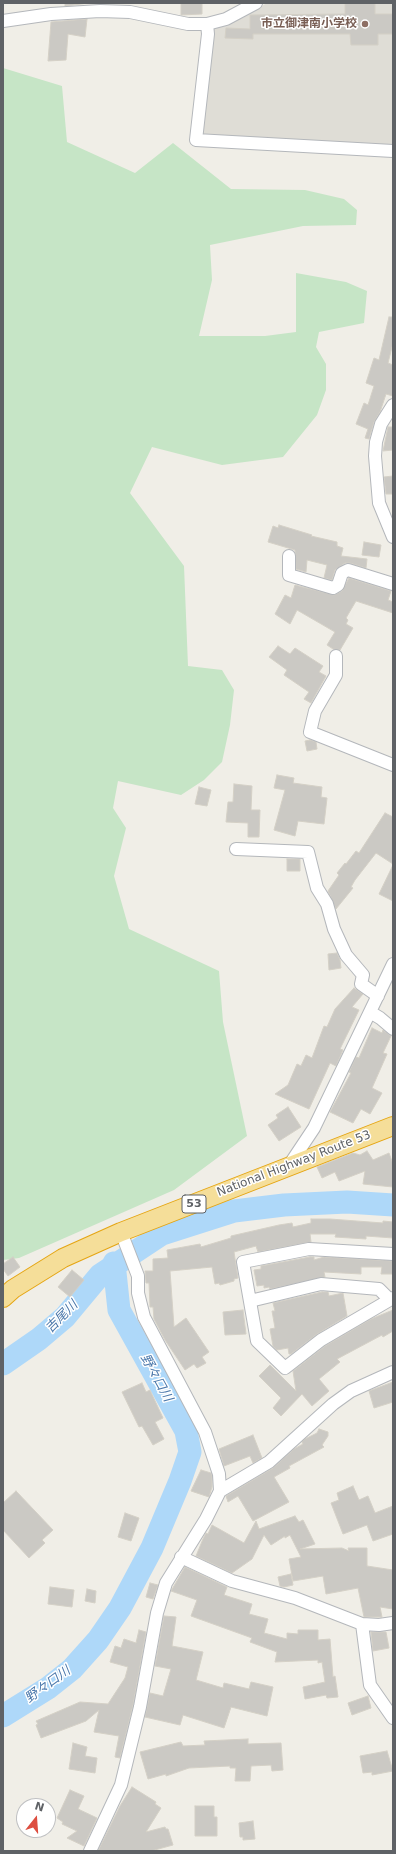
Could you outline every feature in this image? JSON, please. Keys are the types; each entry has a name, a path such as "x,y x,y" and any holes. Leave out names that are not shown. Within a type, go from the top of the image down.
{"highway":[{"name":"National Highway Route 53","path":"3,1298 13,1289 63,1258 124,1239 288,1167 393,1126"}],"street":[{"path":"3,21 51,14 107,11 130,12 188,24 207,24 226,19 256,3"},
{"path":"207,24 208,34 196,140 393,151"},
{"path":"393,405 381,424 376,442 375,456 381,512 393,537"},
{"path":"290,556 289,575 333,588 338,585 342,573 348,570 393,584"},
{"path":"336,656 336,675 315,711 310,732 393,765"},
{"path":"236,849 308,852 317,888 327,904 334,929 346,955 363,975 361,984 378,996"},
{"path":"288,1167 314,1128 393,964"},
{"path":"370,1012 393,1029"},
{"path":"90,1851 121,1786 140,1707 157,1613 166,1583 206,1519 220,1491 219,1474 205,1432 144,1317 138,1298 138,1276 124,1239"},
{"path":"250,1301 321,1284 379,1289 392,1299 321,1340 285,1368 257,1342 243,1262 309,1249 393,1254"},
{"path":"220,1491 269,1462 333,1404 351,1391 393,1372"},
{"path":"181,1557 232,1581 295,1598 362,1624 379,1625 393,1623"},
{"path":"362,1624 370,1684 393,1718"}],"shaded area":[{"path":"267,3 393,3 393,148 200,137 213,26 229,23 244,17"}],"green space":[{"path":"3,68 62,86 67,142 135,173 173,143 231,189 305,190 344,199 357,210 356,225 303,226 210,245 212,280 199,336 265,336 296,332 296,273 346,282 367,291 364,323 319,332 316,347 326,364 326,390 317,415 283,457 222,465 152,447 130,493 184,566 188,666 222,670 234,690 230,725 222,762 204,780 181,795 118,781 113,808 126,828 114,876 129,929 219,971 223,1022 247,1136 174,1190 19,1258 3,1260"}],"building":[{"path":"65,3 89,3 65,6"},
{"path":"181,3 202,3 202,14 181,15"},
{"path":"345,3 375,3 375,14 393,14 393,34 378,34 378,45 351,45 350,34 253,34 253,39 225,38 226,28 250,29 250,15 345,14"},
{"path":"87,19 85,37 68,34 66,60 48,61 51,22"},
{"path":"389,317 393,317 393,343 388,363 393,365 393,396 386,394 380,412 374,422 369,439 365,438 368,429 356,424 364,403 368,405 374,386 366,383 374,358 379,360"},
{"path":"388,427 393,427 393,450 383,451"},
{"path":"393,476 393,494 386,494 384,477"},
{"path":"279,525 312,535 311,536 337,542 337,546 343,548 341,556 367,559 366,568 345,563 335,570 332,580 324,578 327,565 307,560 306,572 296,569 295,550 268,542 273,526 278,528"},
{"path":"364,542 381,545 379,557 362,555"},
{"path":"349,578 391,591 388,600 393,602 393,613 356,601 346,618 348,620 346,624 353,628 340,650 333,649 327,645 335,632 297,610 290,624 275,614 285,595 291,598 295,585 334,595 342,591"},
{"path":"278,646 290,654 295,648 323,666 319,672 326,676 311,703 304,699 309,692 284,675 287,670 269,657"},
{"path":"310,740 316,742 317,749 307,751 305,741"},
{"path":"277,775 294,778 293,783 322,787 321,797 327,798 324,824 298,821 295,836 274,830 285,790 274,788"},
{"path":"234,784 252,786 251,810 260,810 259,837 248,837 248,823 226,822 228,802 233,802"},
{"path":"199,787 211,790 207,806 195,804"},
{"path":"385,813 393,817 393,864 376,853 355,880 351,887 353,888 336,909 328,891 339,875 337,873 356,851 359,853"},
{"path":"287,859 300,859 300,871 287,871"},
{"path":"393,865 393,901 379,894"},
{"path":"337,953 341,968 329,970 328,954"},
{"path":"354,988 363,994 352,1007 359,1010 340,1049 343,1050 336,1066 330,1063 309,1109 275,1094 288,1085 297,1064 301,1066 306,1055 312,1058 324,1026 327,1027 335,1009"},
{"path":"372,1028 382,1033 383,1030 391,1036 383,1053 387,1054 372,1088 382,1093 370,1114 361,1109 353,1123 330,1112 351,1073 349,1072 356,1057 359,1058"},
{"path":"288,1107 301,1127 279,1141 268,1125 278,1118 276,1115"},
{"path":"367,1151 373,1160 389,1153 393,1164 393,1187 363,1184 365,1171 339,1181 335,1172 322,1178 317,1167 353,1153 360,1155"},
{"path":"311,1219 383,1223 383,1221 393,1222 393,1238 366,1236 366,1239 335,1237 336,1234 310,1234 311,1242 258,1252 256,1246 234,1252 238,1278 234,1279 234,1281 220,1285 219,1283 215,1284 212,1267 170,1271 174,1327 186,1318 209,1352 202,1357 206,1363 197,1368 194,1364 185,1370 165,1340 154,1319 153,1307 150,1307 149,1283 146,1283 145,1271 153,1271 153,1259 168,1258 167,1250 200,1244 201,1247 231,1238 231,1236 279,1225 292,1223 293,1227 311,1223"},
{"path":"13,1257 20,1267 8,1276 3,1269 3,1264"},
{"path":"314,1257 314,1260 324,1257 393,1261 393,1274 381,1274 382,1267 361,1267 361,1274 324,1272 325,1277 270,1289 269,1287 264,1288 264,1285 257,1286 254,1270 261,1269 261,1266"},
{"path":"72,1270 84,1280 70,1297 58,1287"},
{"path":"328,1292 329,1296 343,1293 347,1316 317,1334 291,1354 289,1354 288,1348 277,1350 273,1346 270,1329 275,1328 272,1311 275,1311 273,1303"},
{"path":"243,1310 246,1334 225,1335 223,1312"},
{"path":"393,1310 393,1331 383,1337 382,1335 337,1359 340,1362 319,1379 329,1391 312,1406 302,1394 281,1416 273,1408 281,1398 259,1376 270,1365 296,1391 293,1371 325,1346 371,1319"},
{"path":"393,1382 393,1402 374,1408 369,1391"},
{"path":"142,1383 146,1392 150,1390 163,1418 155,1422 164,1439 153,1445 142,1426 139,1427 122,1392"},
{"path":"319,1429 328,1432 328,1436 322,1445 324,1447 289,1466 290,1468 274,1477 289,1502 253,1521 238,1496 228,1502 226,1496 273,1468 294,1449 303,1444 302,1442 305,1439 317,1433"},
{"path":"253,1435 262,1458 253,1463 250,1456 224,1466 219,1449"},
{"path":"201,1470 211,1473 212,1475 212,1487 209,1497 191,1491"},
{"path":"353,1486 359,1500 368,1496 375,1513 393,1506 393,1534 373,1541 367,1525 343,1534 331,1503 339,1500 337,1493"},
{"path":"16,1491 53,1530 42,1540 45,1543 29,1558 3,1530 3,1503"},
{"path":"125,1513 139,1518 131,1541 118,1537"},
{"path":"295,1516 299,1522 303,1520 315,1544 300,1549 342,1548 349,1551 348,1548 367,1548 367,1566 393,1570 393,1609 380,1607 382,1617 364,1617 358,1588 326,1594 323,1576 293,1581 289,1559 301,1557 290,1535 285,1538 285,1536 271,1545 264,1535 252,1559 232,1573 196,1556 206,1533 208,1534 212,1525 244,1543 256,1521 259,1529"},
{"path":"185,1567 227,1587 224,1595 252,1604 249,1614 268,1619 264,1633 287,1639 287,1633 298,1634 298,1630 318,1630 318,1640 330,1639 333,1677 335,1676 338,1697 327,1698 326,1695 305,1699 303,1687 325,1682 322,1662 318,1663 318,1660 275,1662 277,1652 250,1642 252,1638 191,1616 197,1600 171,1591"},
{"path":"291,1574 293,1585 284,1587 280,1586 278,1577"},
{"path":"150,1583 158,1585 153,1599 146,1597"},
{"path":"50,1587 74,1590 72,1607 48,1604"},
{"path":"87,1589 96,1591 95,1603 85,1601"},
{"path":"164,1616 176,1617 172,1646 203,1652 196,1680 223,1688 224,1683 249,1689 251,1682 273,1687 267,1716 231,1707 224,1728 183,1715 180,1725 145,1717 150,1693 163,1696 171,1669 155,1666"},
{"path":"139,1630 146,1632 133,1705 120,1758 115,1757 119,1736 94,1732 99,1710 86,1721 41,1738 36,1721 80,1702 108,1704 125,1678 128,1667 110,1662 115,1646 121,1648 124,1639 136,1643"},
{"path":"371,1632 386,1632 389,1648 373,1651"},
{"path":"368,1696 371,1708 352,1715 348,1703"},
{"path":"248,1739 248,1744 281,1743 283,1770 272,1771 271,1765 251,1766 250,1781 235,1781 236,1768 230,1768 230,1766 189,1768 166,1776 166,1774 148,1779 140,1752 181,1742 183,1746 205,1745 204,1741"},
{"path":"73,1743 87,1747 85,1756 97,1758 95,1773 69,1769"},
{"path":"387,1751 393,1771 372,1775 372,1772 363,1773 360,1756"},
{"path":"132,1787 156,1802 155,1804 161,1808 146,1832 165,1827 168,1829 173,1845 151,1851 98,1851 120,1806"},
{"path":"70,1790 84,1796 78,1809 97,1818 84,1846 67,1838 77,1831 62,1824 63,1822 57,1818"},
{"path":"195,1806 214,1806 214,1817 217,1817 217,1836 195,1836"},
{"path":"253,1821 255,1839 243,1840 243,1837 240,1837 239,1823"}],"waterway":[{"name":"野々口川","path":"3,1364 39,1339 65,1317 100,1275 162,1234 234,1211 284,1205 347,1202 393,1205"},
{"name":"野々口川","path":"3,1716 48,1688 72,1669 98,1640 120,1608 152,1548 180,1481 190,1452 186,1431 119,1310 114,1263"}],"place":[{"name":"市立御津南小学校","path":"365,24"}],"water label":[{"name":"吉尾川","path":"62,1317"}]}
